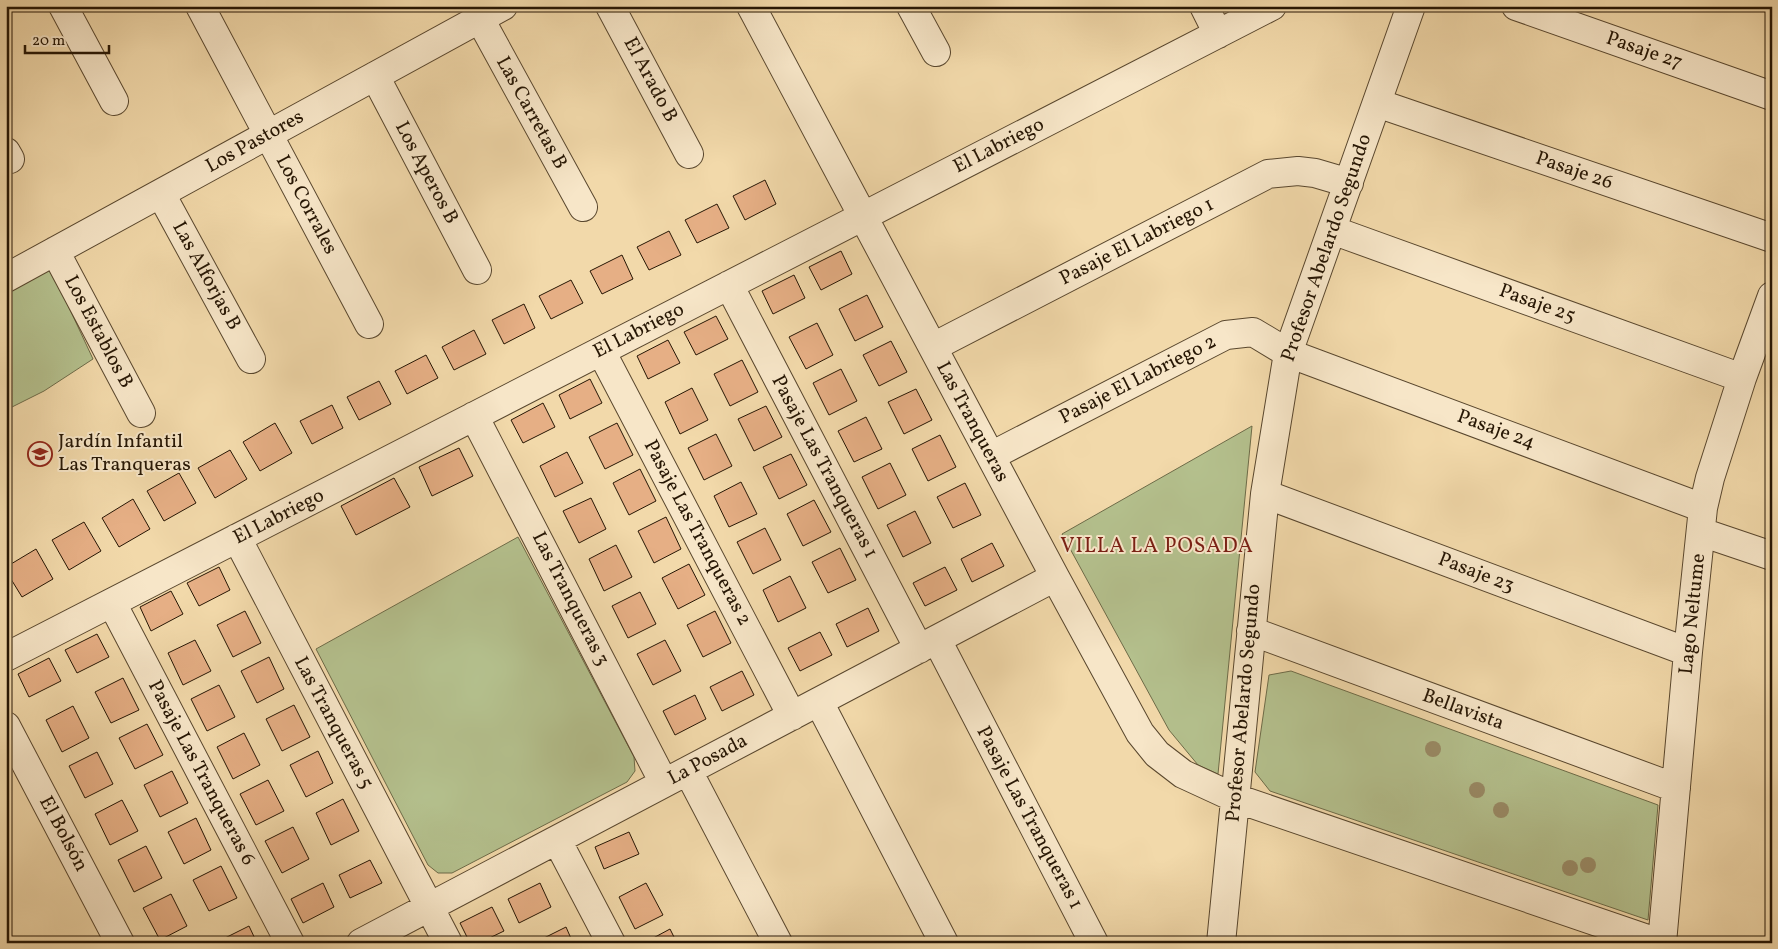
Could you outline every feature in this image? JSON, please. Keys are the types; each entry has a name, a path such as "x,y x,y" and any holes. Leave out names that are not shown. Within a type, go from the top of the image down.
{"street":[{"path":"62,6 114,100"},
{"name":"Los Corrales","path":"200,6 369,324"},
{"name":"El Arado B","path":"610,6 689,154"},
{"name":"Las Tranqueras","path":"751,6 1055,578 1140,733 1157,754 1183,774 1235,798"},
{"path":"911,6 936,52"},
{"path":"1204,6 1218,34"},
{"name":"El Labriego","path":"6,657 1272,6"},
{"name":"Profesor Abelardo Segundo","path":"1221,943 1265,494 1288,353 1412,6"},
{"name":"Pasaje 27","path":"1516,6 1772,96"},
{"name":"Los Pastores","path":"6,278 492,13"},
{"name":"Las Carretas B","path":"492,13 583,207"},
{"name":"Los Aperos B","path":"375,76 477,270"},
{"name":"Pasaje 26","path":"1377,103 1772,238"},
{"name":"Pasaje El Labriego 1","path":"933,347 1268,174 1298,171 1315,173 1349,183"},
{"name":"Las Alforjas B","path":"161,194 251,359"},
{"name":"Pasaje 25","path":"1332,230 1742,378"},
{"name":"Los Establos B","path":"56,251 140,413"},
{"name":"Pasaje Las Tranqueras 1","path":"729,285 1094,943"},
{"name":"Lago Neltume","path":"1660,943 1702,520 1710,478 1742,378 1772,296"},
{"name":"Pasaje El Labriego 2","path":"990,456 1226,335 1253,332 1288,353"},
{"name":"Pasaje Las Tranqueras 2","path":"601,351 792,716"},
{"name":"Pasaje 24","path":"1288,353 1702,520 1772,556"},
{"name":"Las Tranqueras 3","path":"474,416 664,783"},
{"name":"Pasaje 23","path":"1265,494 1688,652"},
{"name":"Las Tranqueras 5","path":"237,538 448,943"},
{"name":"La Posada","path":"361,943 1055,578"},
{"name":"Pasaje Las Tranqueras 6","path":"112,603 290,943"},
{"name":"Bellavista","path":"1251,631 1676,788"},
{"path":"818,702 944,943"},
{"name":"El Bolsón","path":"6,726 120,943"},
{"path":"688,771 778,943"},
{"path":"1235,798 1660,943"},
{"path":"557,840 611,943"}],"green space":[{"path":"51,269 93,359 44,391 6,410 6,294"},
{"path":"1252,426 1218,774 1198,765 1169,730 1062,534"},
{"path":"518,537 634,757 635,771 627,782 452,873 438,873 428,865 316,649"},
{"path":"1291,671 1658,805 1648,920 1270,791 1255,772 1269,675"}],"building":[{"path":"765,180 776,204 745,220 733,196"},
{"path":"717,204 729,228 697,243 685,220"},
{"path":"669,231 681,255 649,270 637,247"},
{"path":"841,251 852,274 821,290 809,267"},
{"path":"622,255 633,279 602,294 590,271"},
{"path":"794,275 805,298 773,314 762,291"},
{"path":"571,280 583,303 551,319 539,296"},
{"path":"867,295 883,327 855,341 839,309"},
{"path":"524,304 535,328 504,344 492,320"},
{"path":"716,316 728,339 696,355 684,332"},
{"path":"817,323 833,355 806,369 789,337"},
{"path":"474,330 486,354 454,370 442,347"},
{"path":"668,340 680,363 648,379 637,356"},
{"path":"891,341 907,372 879,386 863,355"},
{"path":"426,355 438,378 407,394 395,371"},
{"path":"742,360 758,392 730,406 714,374"},
{"path":"841,369 857,401 829,415 813,383"},
{"path":"590,379 602,403 570,419 559,395"},
{"path":"379,381 391,404 359,420 347,397"},
{"path":"692,388 708,420 680,434 665,402"},
{"path":"916,389 932,420 904,434 888,402"},
{"path":"543,403 555,427 523,443 511,420"},
{"path":"332,405 343,428 312,444 300,421"},
{"path":"766,406 782,437 754,451 738,419"},
{"path":"866,417 882,449 854,462 838,431"},
{"path":"275,423 292,453 260,471 243,442"},
{"path":"617,423 633,455 605,469 589,437"},
{"path":"716,434 732,466 704,480 688,448"},
{"path":"940,435 956,467 928,481 912,449"},
{"path":"459,448 473,476 432,496 419,467"},
{"path":"230,450 247,479 215,498 198,468"},
{"path":"567,452 583,483 555,497 540,466"},
{"path":"791,454 807,485 779,499 763,467"},
{"path":"890,463 906,495 878,509 862,477"},
{"path":"640,469 656,501 629,515 613,483"},
{"path":"179,473 196,503 164,521 147,491"},
{"path":"394,478 410,507 356,535 341,506"},
{"path":"741,482 757,514 729,527 714,496"},
{"path":"965,483 981,515 953,528 937,497"},
{"path":"591,498 606,529 579,543 563,511"},
{"path":"133,499 150,529 119,547 102,518"},
{"path":"814,500 831,532 803,546 787,514"},
{"path":"915,511 931,543 903,557 887,525"},
{"path":"666,517 681,549 654,563 638,531"},
{"path":"84,522 101,551 69,570 52,540"},
{"path":"765,528 781,560 753,574 737,542"},
{"path":"992,543 1004,566 972,582 961,559"},
{"path":"616,545 632,577 604,591 589,559"},
{"path":"840,548 856,580 828,593 812,562"},
{"path":"36,549 53,579 22,597 6,571 6,567"},
{"path":"689,564 705,595 678,609 662,578"},
{"path":"219,567 230,590 199,606 187,583"},
{"path":"945,567 957,590 925,606 913,583"},
{"path":"790,576 806,608 778,622 763,590"},
{"path":"171,591 183,614 151,631 140,607"},
{"path":"640,592 656,624 628,638 612,606"},
{"path":"868,608 879,631 847,647 836,624"},
{"path":"245,611 261,643 233,657 217,625"},
{"path":"715,611 731,643 703,657 687,625"},
{"path":"820,632 832,655 800,671 788,648"},
{"path":"97,634 109,657 77,673 65,650"},
{"path":"195,640 211,671 183,685 168,653"},
{"path":"665,640 681,671 653,685 637,654"},
{"path":"269,657 284,689 257,703 241,671"},
{"path":"49,658 61,681 29,697 18,674"},
{"path":"742,671 754,695 722,711 710,687"},
{"path":"123,678 139,710 111,723 95,692"},
{"path":"219,685 235,717 207,731 191,699"},
{"path":"695,695 706,719 675,735 663,711"},
{"path":"294,705 310,737 282,751 266,719"},
{"path":"73,706 89,738 62,752 46,720"},
{"path":"147,724 163,755 135,769 119,738"},
{"path":"244,733 260,765 233,779 217,747"},
{"path":"318,751 333,783 306,797 290,765"},
{"path":"97,752 113,784 85,798 69,766"},
{"path":"172,771 188,803 160,817 144,785"},
{"path":"268,780 284,811 256,825 240,794"},
{"path":"343,799 359,831 331,845 316,813"},
{"path":"122,800 138,831 110,845 95,814"},
{"path":"196,818 211,850 184,864 168,832"},
{"path":"293,827 309,859 282,873 265,841"},
{"path":"629,832 639,854 604,869 595,847"},
{"path":"146,846 162,878 134,892 118,860"},
{"path":"370,860 382,883 350,898 339,875"},
{"path":"221,866 237,898 209,911 193,880"},
{"path":"323,883 334,907 303,923 291,899"},
{"path":"540,883 551,907 519,923 508,899"},
{"path":"646,883 663,915 635,929 619,897"},
{"path":"171,894 187,926 160,940 143,908"},
{"path":"492,907 504,931 479,943 470,943 460,923"},
{"path":"249,926 257,943 217,943 217,942"},
{"path":"566,927 573,943 539,943 538,941"},
{"path":"670,929 677,943 644,943"}],"place":[{"name":"Jardín Infantil Las Tranqueras","path":"40,454"}],"district":[{"name":"VILLA LA POSADA","path":"1157,546"}]}
